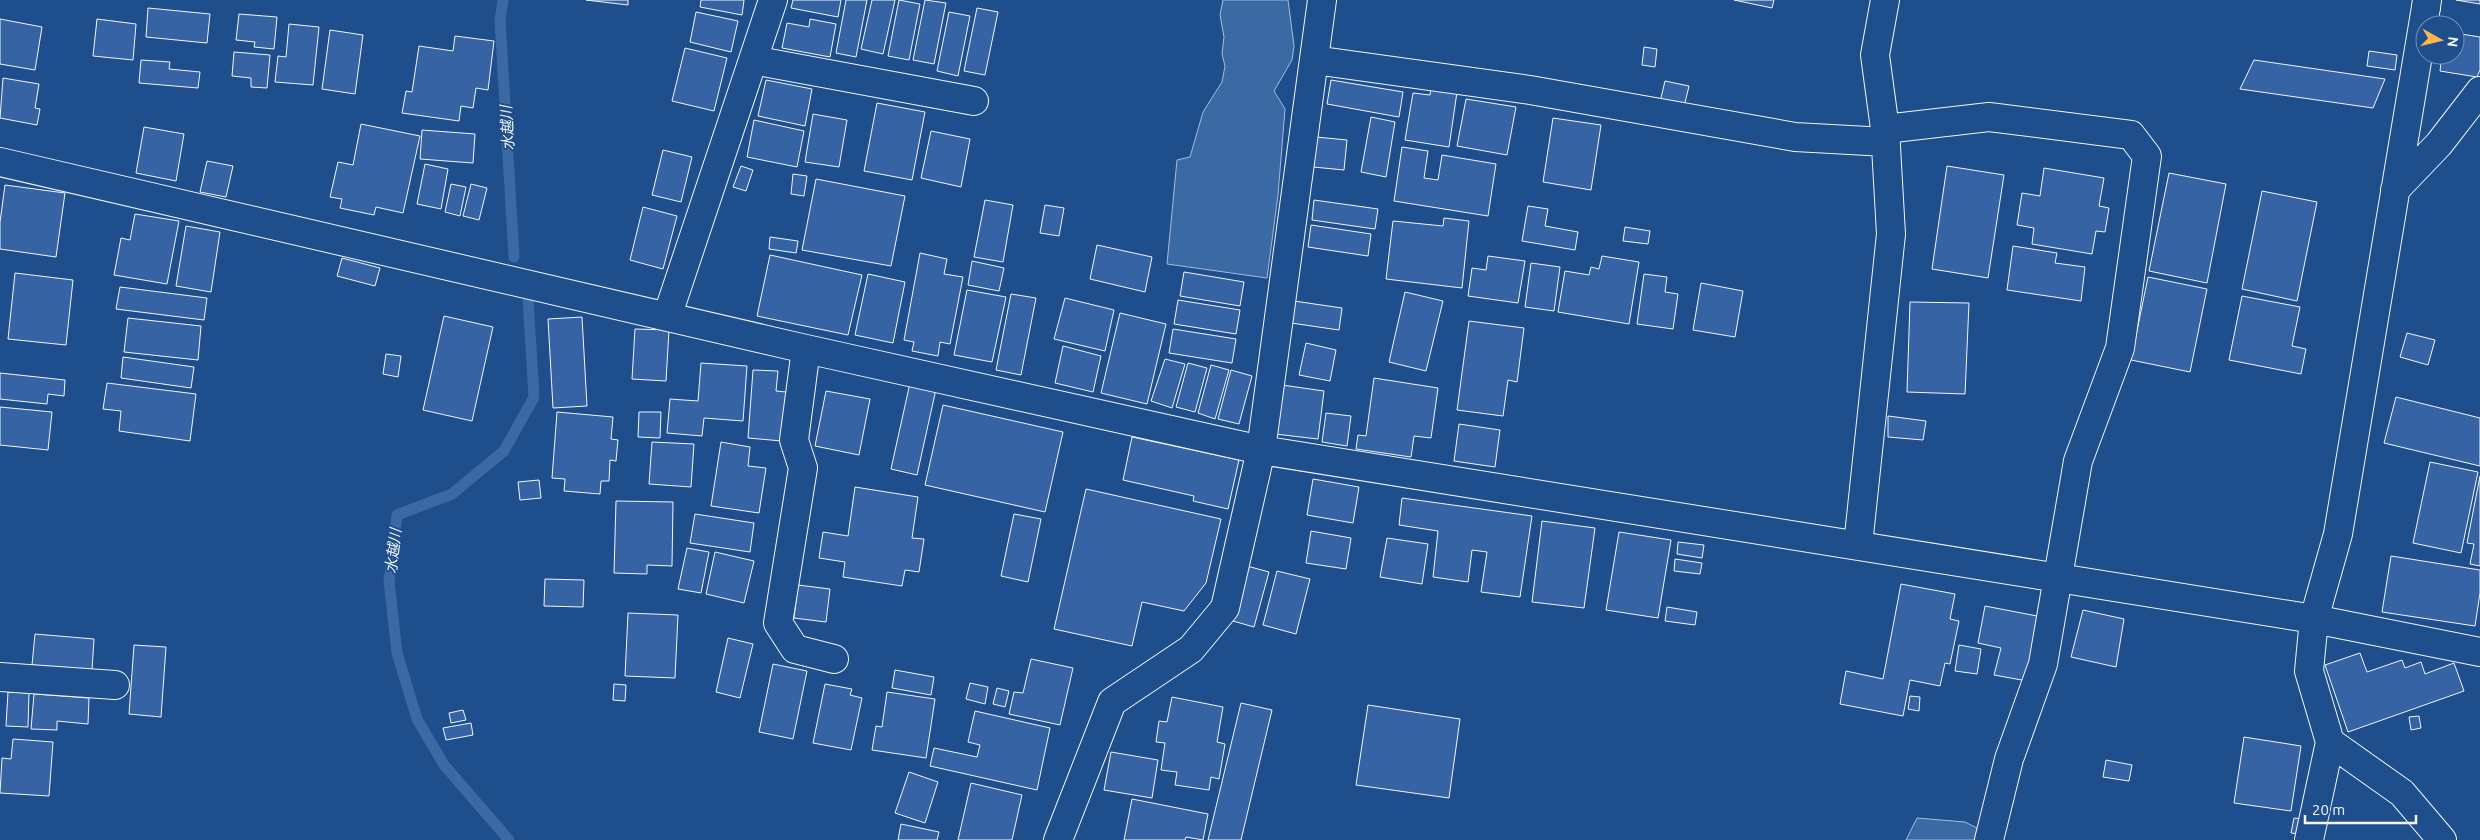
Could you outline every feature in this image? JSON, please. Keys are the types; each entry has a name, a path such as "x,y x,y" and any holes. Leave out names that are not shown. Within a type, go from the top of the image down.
{"street":[{"path":"667,317 773,0"},
{"path":"1058,840 1112,702 1191,649 1224,608 1260,450 1322,0"},
{"path":"1858,545 1891,234 1885,136 1876,55 1885,0"},
{"path":"2309,840 2330,742 2309,671 2314,620 2338,534 2427,4"},
{"path":"753,60 974,101"},
{"path":"1314,60 1530,90 1795,137 1885,136 1989,116 2132,136 2147,156 2120,348 2078,461 2043,664 2009,759 1989,840"},
{"path":"2396,190 2439,144 2480,91"},
{"path":"0,162 806,349 1260,450 2314,620 2480,652"},
{"path":"806,349 794,440 803,468 778,623 795,650 834,659"},
{"path":"0,677 115,684"},
{"path":"2330,742 2402,793 2442,840"}],"water":[{"path":"1223,0 1288,0 1294,46 1292,60 1274,91 1285,109 1278,195 1267,278 1167,264 1177,160 1190,157 1203,112 1222,82 1225,66 1222,54 1224,37 1220,15"},
{"path":"1917,818 1965,822 1977,828 1975,840 1906,840"}],"building":[{"path":"586,0 628,0 628,5"},
{"path":"701,0 744,0 742,15 700,7"},
{"path":"793,0 841,0 838,17 791,8"},
{"path":"846,0 867,0 856,57 836,53"},
{"path":"872,0 895,0 883,54 861,49"},
{"path":"899,0 920,4 909,60 888,56"},
{"path":"925,0 946,3 934,64 913,60"},
{"path":"1734,0 1774,0 1772,8"},
{"path":"2456,0 2480,0 2480,4"},
{"path":"148,8 210,14 207,43 146,37"},
{"path":"977,8 998,12 985,75 964,71"},
{"path":"696,12 738,21 731,52 690,42"},
{"path":"949,12 970,16 958,76 937,71"},
{"path":"239,14 277,17 274,49 254,47 255,42 236,40"},
{"path":"0,19 42,27 35,70 0,64"},
{"path":"97,19 136,24 133,60 93,56"},
{"path":"810,19 836,24 830,57 782,48 787,23 809,27"},
{"path":"289,24 319,27 313,85 275,82 278,56 286,57"},
{"path":"330,30 363,35 355,94 322,89"},
{"path":"2465,35 2480,37 2480,70 2477,77 2440,71 2441,65 2465,65"},
{"path":"455,36 494,41 488,90 476,88 473,108 461,106 459,121 402,113 406,91 412,92 419,46 453,51"},
{"path":"1644,47 1657,49 1655,67 1642,65"},
{"path":"685,48 727,58 714,111 672,101"},
{"path":"2369,51 2397,55 2395,70 2367,66"},
{"path":"234,52 270,55 267,88 251,87 251,78 232,76"},
{"path":"141,60 170,62 169,69 200,72 198,88 139,83"},
{"path":"2254,60 2385,79 2373,108 2240,89"},
{"path":"3,78 39,84 35,108 40,109 37,125 0,118"},
{"path":"766,80 812,89 805,126 758,116"},
{"path":"1331,80 1403,92 1399,117 1327,104"},
{"path":"1665,81 1689,86 1683,111 1659,106"},
{"path":"1431,88 1457,92 1449,147 1405,140 1413,93 1430,95"},
{"path":"1466,99 1516,107 1507,155 1457,146"},
{"path":"877,103 925,112 912,180 864,171"},
{"path":"813,114 847,120 839,167 805,162"},
{"path":"1371,117 1395,122 1386,177 1361,172"},
{"path":"1553,118 1601,125 1591,190 1543,182"},
{"path":"754,120 804,131 797,167 747,157"},
{"path":"361,124 420,136 403,213 376,207 374,215 340,208 342,199 330,197 338,162 353,165"},
{"path":"144,127 184,134 176,181 136,173"},
{"path":"422,130 475,134 473,163 420,159"},
{"path":"931,131 970,139 961,187 921,178"},
{"path":"1316,137 1347,140 1344,170 1313,167"},
{"path":"1402,147 1428,151 1424,178 1438,180 1442,155 1496,164 1488,216 1394,201"},
{"path":"663,150 692,157 681,202 652,195"},
{"path":"207,161 233,166 226,197 200,192"},
{"path":"425,164 448,169 441,209 417,204"},
{"path":"741,166 753,170 746,191 733,187"},
{"path":"1947,166 2004,175 1988,278 1932,269"},
{"path":"2044,168 2104,178 2099,206 2109,208 2105,232 2096,231 2092,254 2032,244 2034,228 2017,225 2022,193 2040,196"},
{"path":"2169,173 2226,184 2207,283 2149,271"},
{"path":"793,174 807,176 804,196 791,194"},
{"path":"816,179 905,196 891,266 802,250"},
{"path":"451,184 466,187 460,216 445,212"},
{"path":"471,184 487,188 479,220 463,216"},
{"path":"5,185 65,193 56,257 0,249 0,222"},
{"path":"2262,191 2317,202 2297,301 2242,289"},
{"path":"985,200 1013,205 1003,262 974,257"},
{"path":"1314,200 1378,209 1375,229 1312,220"},
{"path":"1045,205 1064,208 1059,236 1040,233"},
{"path":"1528,206 1548,209 1545,226 1578,232 1575,250 1522,241"},
{"path":"643,207 677,216 663,269 630,260"},
{"path":"135,214 179,221 167,284 114,275 121,238 130,240"},
{"path":"1444,218 1469,221 1462,288 1386,279 1393,221 1443,226"},
{"path":"1311,225 1371,234 1368,256 1308,247"},
{"path":"186,226 220,232 211,292 176,286"},
{"path":"1625,227 1650,231 1648,244 1623,241"},
{"path":"770,237 798,241 796,253 769,249"},
{"path":"1097,245 1152,257 1145,292 1090,279"},
{"path":"2013,246 2057,253 2055,263 2085,267 2081,301 2007,290"},
{"path":"920,253 947,259 944,274 963,277 950,344 940,342 938,356 912,351 914,342 904,340"},
{"path":"770,255 862,275 848,335 757,316"},
{"path":"1488,256 1525,261 1518,303 1468,296 1472,268 1486,270"},
{"path":"1602,256 1639,262 1629,324 1558,312 1565,271 1589,275 1591,267 1599,269"},
{"path":"342,258 380,268 375,286 337,276"},
{"path":"972,261 1004,268 999,291 968,285"},
{"path":"1531,263 1560,267 1554,311 1525,307"},
{"path":"1184,272 1244,282 1240,306 1180,296"},
{"path":"15,273 73,280 66,345 8,339"},
{"path":"868,274 905,282 893,343 855,335"},
{"path":"1644,274 1667,277 1665,292 1678,294 1673,329 1637,324"},
{"path":"2148,277 2207,289 2190,372 2131,360"},
{"path":"1701,283 1743,291 1735,337 1693,330"},
{"path":"120,287 207,298 204,320 116,309"},
{"path":"967,290 1006,297 992,362 954,355"},
{"path":"1405,292 1443,301 1426,371 1389,362"},
{"path":"1011,294 1036,298 1021,375 996,370"},
{"path":"2242,296 2300,307 2292,346 2306,349 2301,374 2229,360"},
{"path":"1065,298 1114,310 1105,351 1054,339"},
{"path":"1178,300 1240,310 1236,334 1174,324"},
{"path":"1294,301 1342,308 1339,330 1291,323"},
{"path":"1910,302 1969,303 1965,394 1907,392"},
{"path":"1120,313 1166,324 1147,404 1101,393"},
{"path":"444,316 493,327 472,421 423,410"},
{"path":"582,317 587,406 553,408 548,319"},
{"path":"128,318 201,326 198,360 124,352"},
{"path":"1469,321 1524,328 1517,382 1508,380 1503,416 1457,410"},
{"path":"635,329 669,330 666,381 632,379"},
{"path":"1173,329 1236,339 1232,363 1169,353"},
{"path":"2407,333 2435,340 2428,365 2400,357"},
{"path":"1306,343 1336,350 1330,381 1299,375"},
{"path":"1063,346 1101,356 1093,392 1055,383"},
{"path":"386,354 401,356 398,377 383,374"},
{"path":"123,357 194,367 191,388 121,378"},
{"path":"1165,359 1185,364 1172,408 1151,401"},
{"path":"701,363 747,366 743,421 704,418 702,436 667,433 670,399 698,401"},
{"path":"1188,363 1207,368 1195,412 1176,407"},
{"path":"1211,365 1229,370 1215,419 1198,413"},
{"path":"753,370 778,371 776,391 786,392 782,441 748,438"},
{"path":"1231,370 1252,376 1239,424 1218,419"},
{"path":"0,373 65,380 64,396 48,394 47,404 0,399"},
{"path":"1374,378 1438,388 1431,438 1414,436 1411,457 1356,449 1358,435 1366,436"},
{"path":"107,383 196,394 190,441 119,431 121,411 103,409"},
{"path":"910,383 936,389 917,475 891,469"},
{"path":"1282,385 1324,391 1318,439 1275,434"},
{"path":"826,391 870,399 859,455 815,446"},
{"path":"2396,397 2480,418 2480,466 2384,443"},
{"path":"943,405 1063,432 1045,512 925,485"},
{"path":"0,407 52,412 48,450 0,445"},
{"path":"557,412 613,417 611,439 618,440 616,461 610,460 609,481 601,481 600,494 564,491 565,479 552,478"},
{"path":"639,412 661,412 660,438 638,437"},
{"path":"1326,413 1351,416 1347,446 1322,442"},
{"path":"1888,416 1926,421 1923,440 1888,437"},
{"path":"1459,424 1500,430 1495,467 1454,461"},
{"path":"1132,437 1239,460 1228,509 1193,501 1194,496 1123,480"},
{"path":"652,442 694,444 691,487 649,484"},
{"path":"721,442 750,447 748,466 766,468 759,513 711,506"},
{"path":"2430,462 2478,472 2461,553 2413,543"},
{"path":"2480,476 2480,566 2470,564 2474,544 2467,543"},
{"path":"1313,479 1359,487 1353,523 1307,515"},
{"path":"539,480 541,498 520,500 518,482"},
{"path":"855,487 918,497 912,538 924,539 919,572 905,570 902,586 843,577 845,562 819,558 823,532 848,536"},
{"path":"1086,489 1221,519 1206,583 1184,611 1142,602 1132,646 1054,629"},
{"path":"1402,498 1532,516 1520,597 1481,592 1487,552 1472,550 1468,582 1433,577 1438,531 1399,525"},
{"path":"616,501 673,502 672,566 647,565 647,574 614,573"},
{"path":"695,514 754,523 750,552 690,543"},
{"path":"1014,514 1041,519 1028,582 1001,576"},
{"path":"1542,521 1595,528 1584,608 1532,602"},
{"path":"1311,531 1351,538 1346,569 1306,563"},
{"path":"1619,532 1671,540 1658,618 1606,610"},
{"path":"1387,538 1428,544 1422,584 1380,577"},
{"path":"1678,542 1704,545 1702,558 1677,554"},
{"path":"687,548 709,552 701,593 678,589"},
{"path":"715,552 754,561 744,603 706,594"},
{"path":"2391,556 2480,570 2480,593 2475,626 2382,612"},
{"path":"1675,559 1702,563 1700,574 1674,571"},
{"path":"1247,566 1269,572 1254,627 1233,621"},
{"path":"1277,571 1310,579 1296,634 1263,625"},
{"path":"545,579 584,580 583,607 544,606"},
{"path":"1901,584 1955,594 1950,619 1959,621 1950,664 1945,663 1940,686 1910,680 1903,716 1840,704 1846,671 1883,679"},
{"path":"798,585 830,589 826,622 794,618"},
{"path":"1985,606 2037,616 2027,681 1994,675 2001,648 1978,643"},
{"path":"1667,607 1697,612 1695,625 1665,621"},
{"path":"2083,610 2124,619 2116,667 2071,657"},
{"path":"628,613 678,615 675,678 625,676"},
{"path":"35,634 94,639 92,670 32,665"},
{"path":"728,638 753,644 740,698 716,692"},
{"path":"134,645 166,647 161,717 129,714"},
{"path":"1959,645 1981,649 1977,674 1955,671"},
{"path":"2360,653 2367,672 2402,660 2405,668 2421,662 2425,674 2454,663 2464,691 2348,732 2325,665"},
{"path":"1031,659 1073,668 1060,725 1009,714 1014,692 1023,693"},
{"path":"773,664 807,671 793,739 759,732"},
{"path":"895,670 934,677 931,695 892,688"},
{"path":"970,683 988,687 985,704 966,699"},
{"path":"614,684 626,685 625,701 613,700"},
{"path":"825,684 852,689 850,695 862,698 851,750 813,743"},
{"path":"997,688 1009,691 1005,707 993,704"},
{"path":"8,692 29,693 28,727 6,726"},
{"path":"887,692 935,699 926,758 872,750 876,726 882,727"},
{"path":"34,694 89,698 88,724 57,721 57,730 31,729"},
{"path":"1910,696 1920,697 1919,711 1908,709"},
{"path":"1172,697 1223,707 1217,742 1225,744 1219,779 1211,777 1209,790 1175,785 1177,772 1161,770 1165,743 1156,742 1159,721 1167,722"},
{"path":"1241,703 1272,710 1241,840 1208,840"},
{"path":"1368,705 1460,719 1449,798 1356,785"},
{"path":"463,710 466,720 451,723 449,713"},
{"path":"975,711 1050,728 1037,790 930,766 934,748 977,757 980,745 968,742"},
{"path":"2419,716 2421,728 2411,730 2409,717"},
{"path":"471,723 473,735 446,740 443,728"},
{"path":"2244,737 2301,746 2291,811 2234,803"},
{"path":"13,739 53,742 49,796 0,793 2,758 11,759"},
{"path":"1111,752 1158,760 1152,798 1104,790"},
{"path":"2106,760 2132,765 2129,781 2103,777"},
{"path":"909,772 938,782 925,823 895,813"},
{"path":"971,783 1022,795 1012,840 958,840"},
{"path":"1132,799 1208,814 1203,840 1186,837 1185,840 1124,840"},
{"path":"2294,818 2303,819 2300,834 2291,833"},
{"path":"901,824 939,832 937,840 898,840"}],"waterway":[{"name":"水越川","path":"503,0 500,20 514,257"},
{"name":"水越川","path":"509,840 444,765 417,719 397,653 389,581 397,515 452,494 504,451 534,397 528,298"}]}
